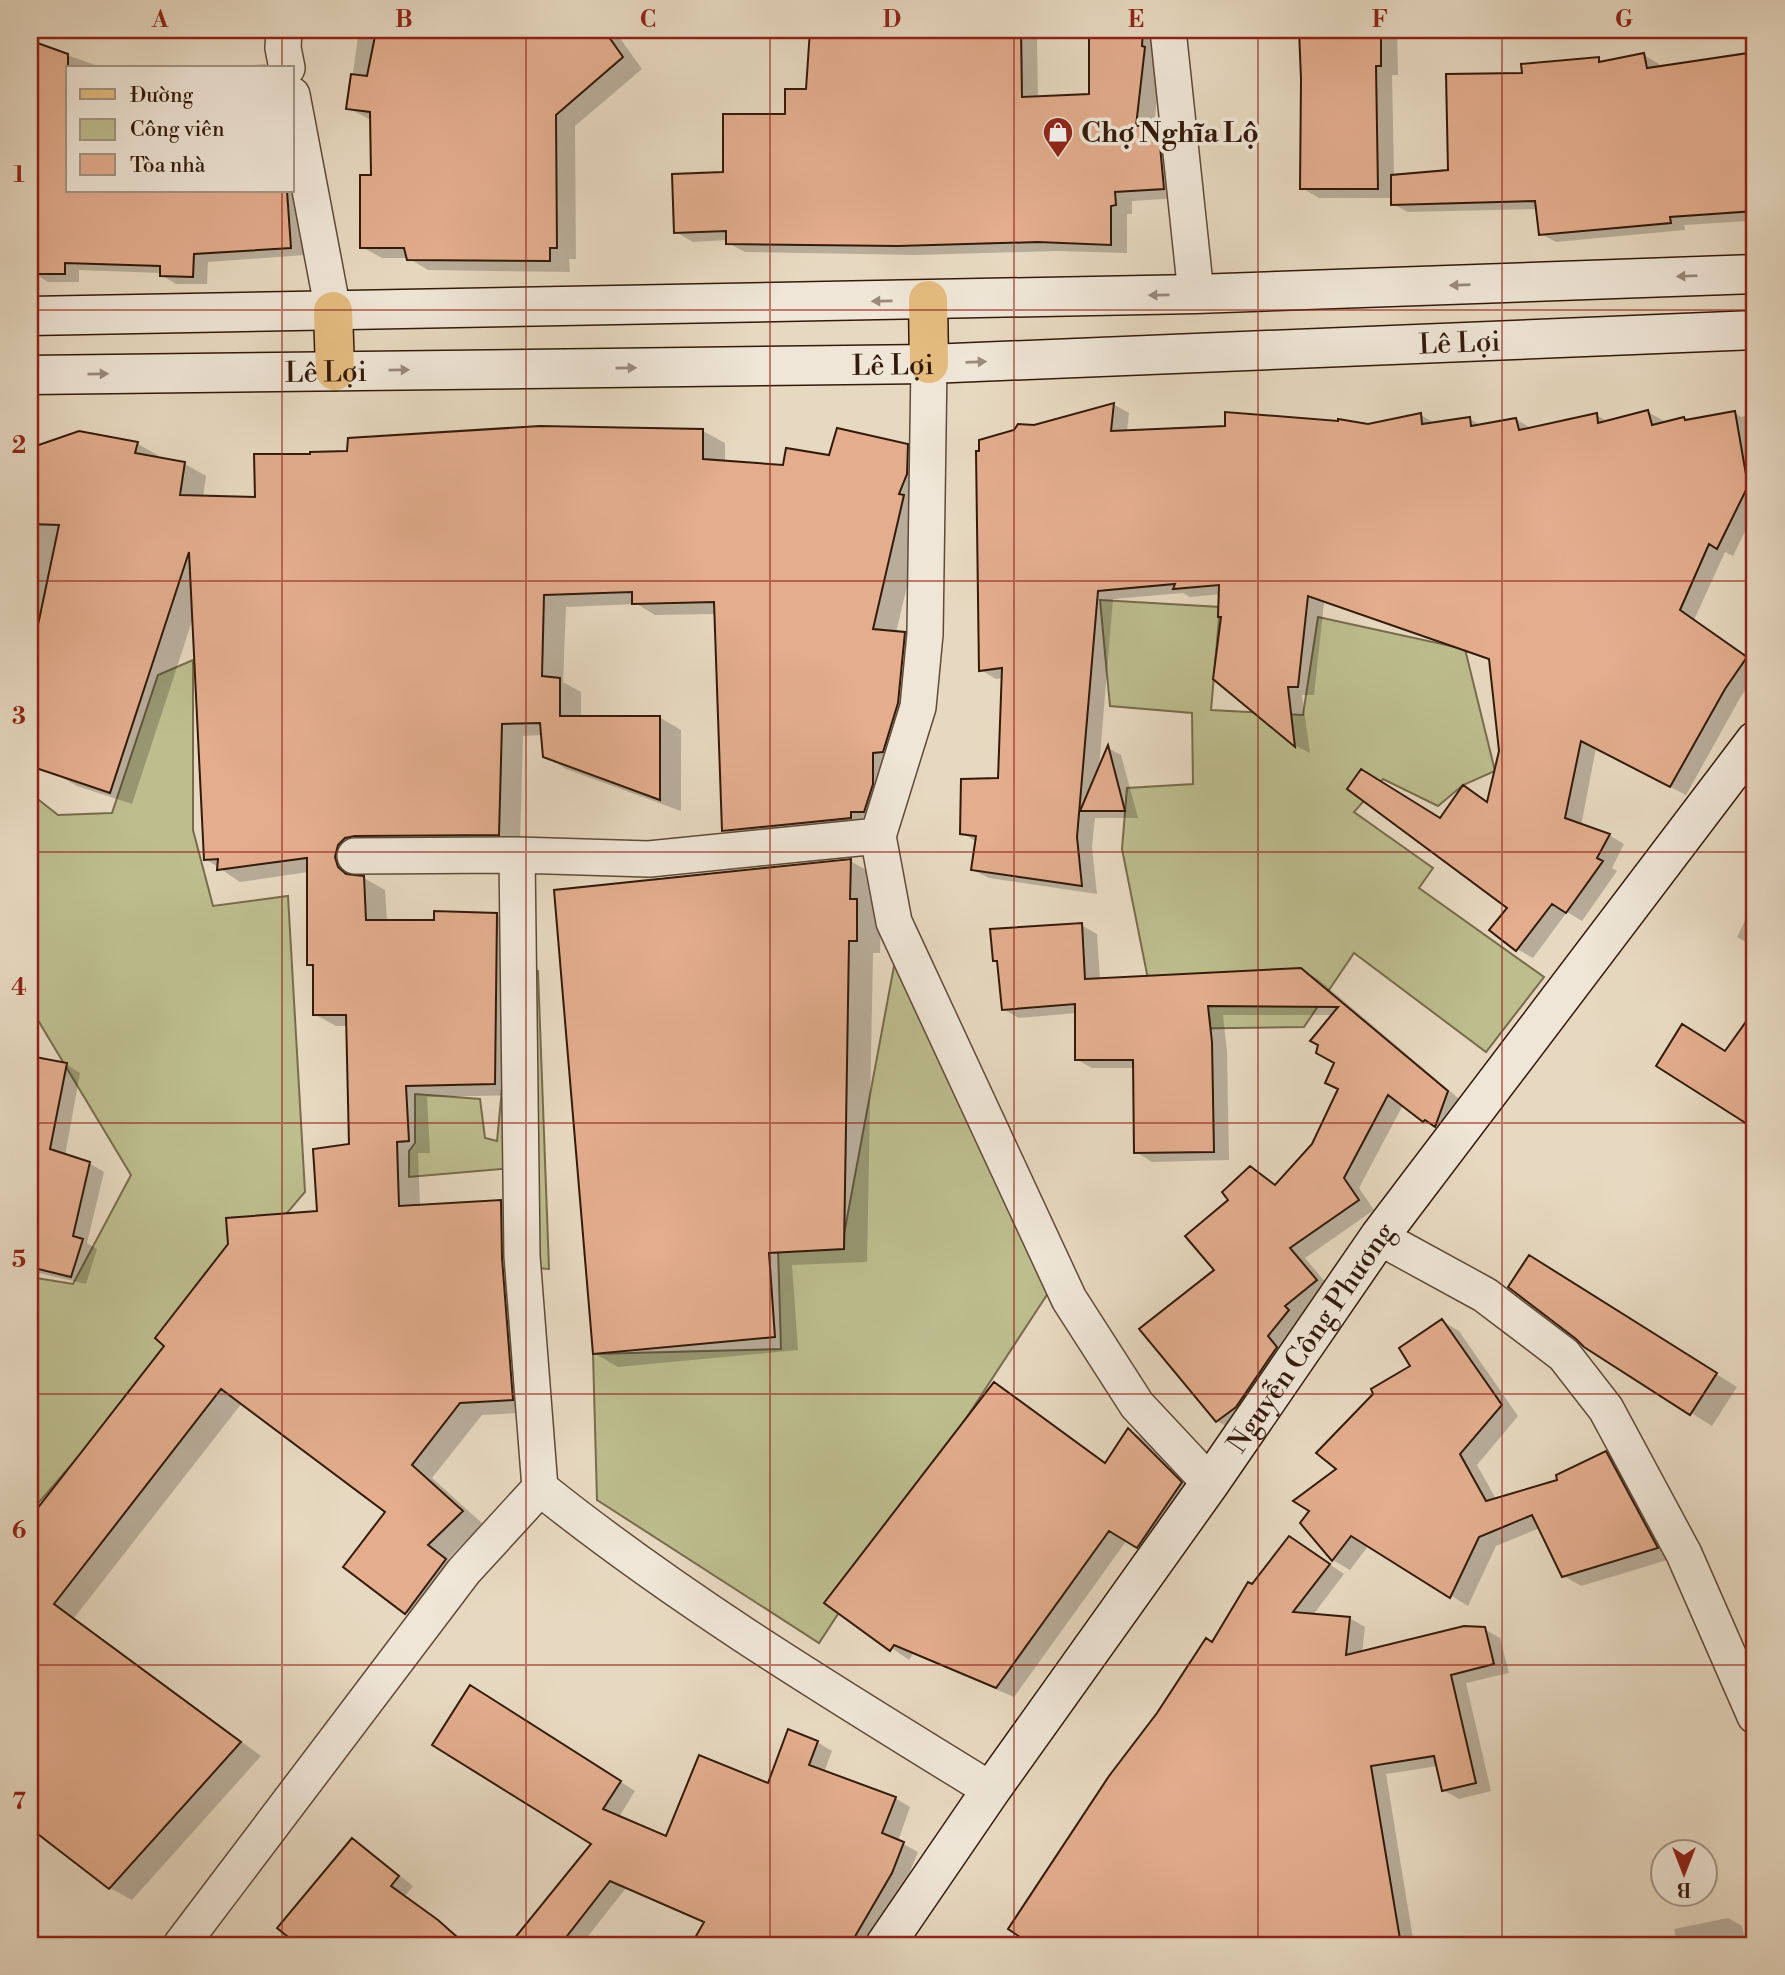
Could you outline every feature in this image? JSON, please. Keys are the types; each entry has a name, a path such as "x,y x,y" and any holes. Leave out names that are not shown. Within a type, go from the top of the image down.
{"main road":[{"name":"Lê Lợi","path":"30,316 1196,294 1755,274"},
{"path":"928,300 929,364"},
{"path":"333,311 335,371"},
{"name":"Lê Lợi","path":"30,375 929,364 1755,330"},
{"name":"Nguyễn Công Phương","path":"885,1945 991,1790 1210,1483 1379,1237 1755,741"}],"street":[{"path":"284,30 283,48 287,66"},
{"path":"1168,30 1196,294"},
{"path":"294,106 333,311"},
{"path":"929,364 925,634 918,708 878,836 894,922 1069,1299 1138,1405 1210,1483"},
{"path":"355,856 517,855 649,859 878,836"},
{"path":"517,855 522,1256 540,1488 608,1543 809,1678 991,1790"},
{"path":"1379,1237 1485,1295 1564,1355 1606,1409 1684,1554 1755,1716"},
{"path":"181,1945 464,1571 540,1488"}],"green space":[{"path":"1100,600 1220,607 1211,710 1303,715 1318,617 1465,649 1495,771 1463,785 1438,806 1383,779 1354,812 1433,868 1419,888 1544,977 1486,1052 1354,953 1304,1027 1158,1029 1122,849 1127,788 1193,784 1192,713 1110,706"},
{"path":"193,660 193,830 213,906 288,896 305,1192 30,1513 30,1277 73,1284 131,1175 36,1017 30,1016 30,793 58,815 112,813 158,675"},
{"path":"900,934 1060,1275 819,1643 597,1500 593,1354 781,1349 778,1248 842,1245"},
{"path":"538,971 549,1269 522,1267 513,1168 409,1177 409,1151 415,1143 415,1094 480,1099 485,1138 497,1141 513,973"}],"building":[{"path":"411,30 604,30 623,57 556,115 557,248 550,248 550,261 407,260 404,248 360,248 360,175 371,175 370,112 346,109 351,74 367,76 376,31 409,37"},
{"path":"810,30 1021,30 1022,97 1089,94 1089,30 1143,30 1142,46 1145,47 1136,126 1158,124 1164,189 1115,192 1116,205 1111,206 1111,245 1038,242 898,246 726,244 726,231 674,233 672,174 723,172 723,114 785,114 785,89 806,89"},
{"path":"1299,30 1381,30 1381,66 1376,66 1378,189 1300,189"},
{"path":"32,41 68,54 66,192 287,192 291,248 194,254 193,277 160,276 160,266 65,263 65,274 32,274"},
{"path":"1755,52 1755,211 1670,217 1671,223 1539,235 1535,201 1391,205 1391,175 1448,170 1446,74 1522,73 1521,64 1599,57 1599,62 1644,53 1647,68"},
{"path":"1114,403 1111,431 1225,426 1225,412 1338,419 1368,424 1421,413 1422,424 1470,417 1471,426 1516,418 1519,430 1597,413 1598,423 1648,410 1652,425 1684,417 1685,420 1735,411 1748,486 1717,549 1709,544 1680,610 1747,657 1725,689 1670,787 1581,741 1565,818 1610,834 1597,858 1603,861 1566,913 1552,904 1516,951 1489,930 1507,908 1347,789 1361,769 1440,818 1463,785 1487,802 1499,751 1489,659 1308,596 1298,687 1288,687 1295,747 1213,679 1221,617 1218,617 1219,585 1173,589 1175,584 1098,591 1077,837 1082,886 971,870 976,836 960,834 961,779 998,778 1002,668 979,671 976,451 979,451 979,440 1014,430 1018,424 1034,425"},
{"path":"540,426 703,429 703,459 783,465 786,448 829,455 837,428 908,444 907,474 899,494 904,495 873,629 905,632 898,703 883,752 873,753 873,784 864,812 851,812 851,818 722,831 714,602 632,604 632,592 544,595 542,676 560,678 560,716 660,716 660,800 543,757 540,723 502,724 499,835 355,836 345,838 338,845 335,857 338,867 346,874 364,876 366,920 434,920 434,911 497,913 495,1084 406,1086 409,1141 397,1142 399,1206 501,1200 502,1258 513,1400 460,1403 412,1465 463,1511 428,1545 446,1559 405,1614 343,1567 385,1512 221,1389 54,1604 241,1742 109,1889 30,1828 30,1518 164,1346 155,1338 228,1244 226,1218 317,1211 313,1149 349,1144 346,1015 313,1015 313,965 307,965 307,858 217,870 218,859 204,860 189,552 110,793 30,766 30,663 59,525 30,524 30,448 79,431 138,442 135,453 185,462 180,495 255,497 254,454 347,451 348,438"},
{"path":"1108,745 1125,811 1080,811"},
{"path":"851,859 850,899 857,899 857,941 849,941 844,1249 769,1253 775,1337 593,1354 554,890"},
{"path":"1082,923 1085,979 1301,968 1448,1091 1435,1127 1425,1120 1423,1122 1388,1095 1344,1178 1359,1200 1290,1248 1317,1280 1285,1306 1289,1310 1268,1336 1277,1347 1236,1407 1216,1422 1139,1329 1214,1270 1185,1236 1228,1200 1222,1192 1250,1166 1275,1185 1312,1144 1338,1089 1325,1083 1334,1063 1316,1053 1318,1045 1310,1041 1338,1007 1208,1006 1212,1042 1214,1152 1134,1153 1133,1060 1075,1060 1075,1004 1002,1010 997,961 993,961 990,929"},
{"path":"1755,1009 1755,1129 1656,1066 1682,1024 1725,1051"},
{"path":"30,1056 67,1063 50,1149 90,1162 73,1236 83,1239 71,1277 30,1267"},
{"path":"1529,1255 1717,1373 1690,1415 1584,1347 1508,1287"},
{"path":"1442,1319 1502,1405 1460,1454 1486,1501 1557,1480 1556,1475 1606,1451 1658,1548 1562,1577 1532,1515 1479,1537 1450,1598 1351,1536 1332,1561 1300,1523 1309,1511 1293,1501 1336,1469 1316,1453 1373,1394 1371,1389 1410,1366 1399,1348"},
{"path":"994,1382 1105,1463 1128,1428 1182,1482 1137,1548 1109,1531 996,1688 894,1645 890,1651 824,1603"},
{"path":"1289,1536 1330,1564 1293,1612 1350,1617 1346,1655 1464,1626 1485,1627 1494,1664 1451,1675 1476,1783 1442,1791 1434,1756 1371,1766 1401,1945 1032,1945 1008,1929 1109,1776 1157,1713 1206,1638 1212,1642 1248,1582 1252,1584"},
{"path":"470,1685 621,1781 603,1809 666,1836 699,1755 768,1783 788,1729 818,1741 809,1765 896,1797 882,1833 904,1842 892,1873 850,1945 691,1945 704,1922 610,1881 560,1945 509,1945 591,1844 432,1745"},
{"path":"352,1838 399,1876 391,1886 438,1920 466,1945 298,1945 277,1928"}],"place":[{"name":"Chợ Nghĩa Lộ","path":"1058,159"}]}
